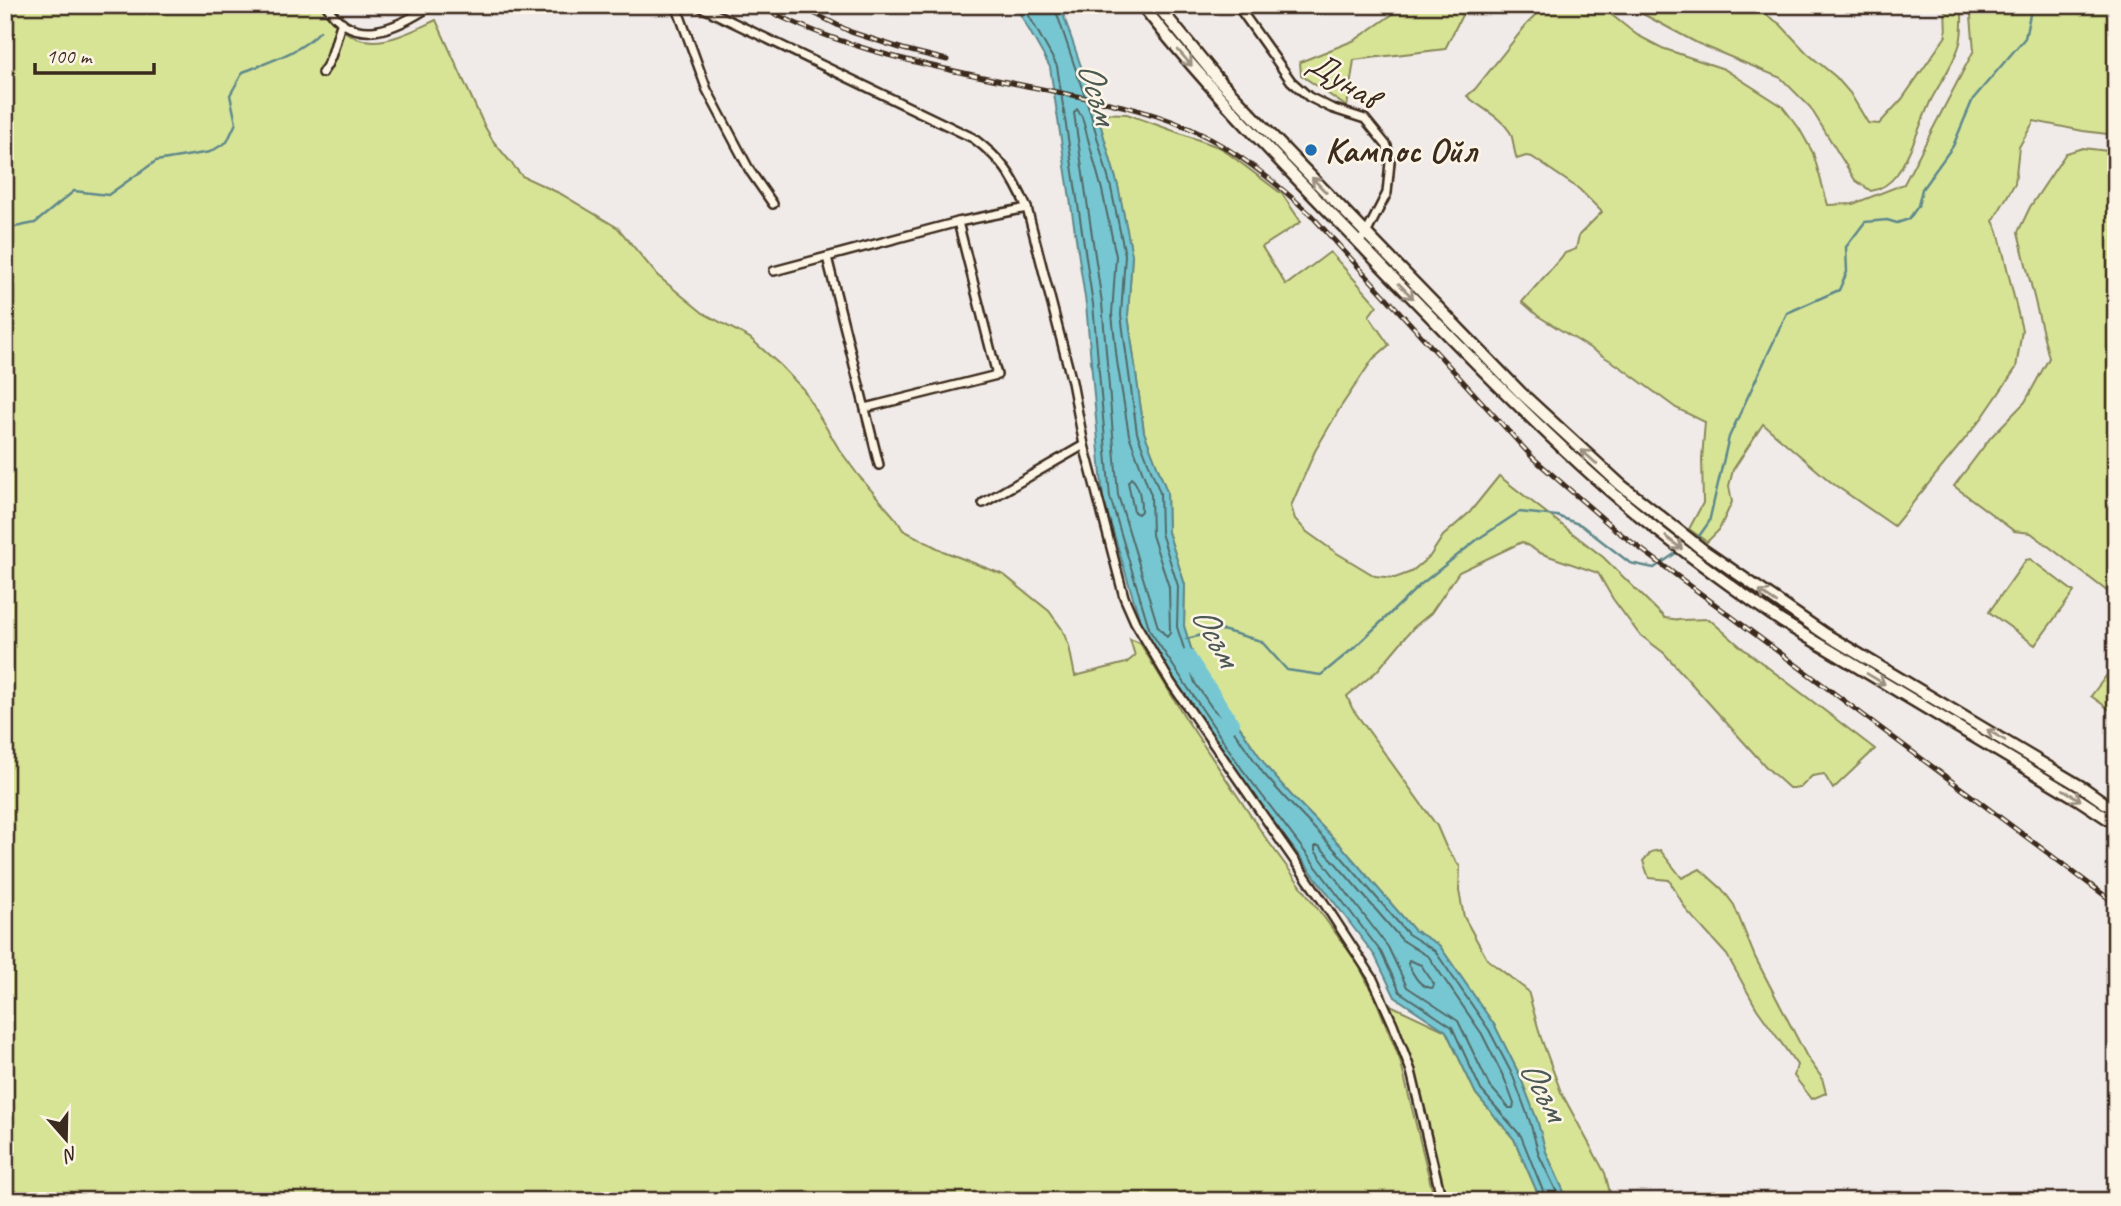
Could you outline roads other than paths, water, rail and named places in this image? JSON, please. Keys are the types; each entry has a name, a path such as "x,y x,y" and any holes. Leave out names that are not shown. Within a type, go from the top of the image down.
{"main road":[{"path":"1142,5 1208,84 1362,237 1590,458 1664,520 1752,586 1825,635 2085,789 2116,811"},
{"path":"1157,5 1226,88 1513,401 1581,465 1695,559 1745,596 1818,644 2043,777 2116,824"}],"street":[{"path":"326,5 332,15 341,22 367,32 388,30 405,23 432,5"},
{"path":"676,5 707,90 750,171 773,204"},
{"path":"697,5 973,138 996,156 1015,181 1027,208 1124,597 1135,622 1171,683 1372,977 1410,1071 1442,1201"},
{"name":"Дунав","path":"1237,5 1291,81 1309,97 1331,108 1365,119 1387,146 1390,162 1387,193 1362,237"},
{"path":"322,73 331,62 333,43 341,22"},
{"path":"774,271 958,222 1027,208"},
{"path":"865,408 997,375 958,222"},
{"path":"827,257 879,465"},
{"path":"983,503 1084,445"}],"water":[{"path":"1015,5 1060,5 1097,113 1118,186 1132,255 1128,315 1144,432 1167,492 1168,532 1185,585 1184,626 1201,680 1218,704 1235,720 1268,769 1291,795 1343,848 1414,930 1439,945 1495,1026 1519,1074 1546,1152 1568,1201 1541,1201 1514,1139 1476,1094 1446,1031 1395,997 1375,956 1237,774 1144,634 1103,498 1086,304 1050,67"}],"waterway":[{"path":"1697,539 1709,522 1729,437 1787,313 1839,290 1847,272 1846,247 1865,222 1887,220 1897,223 1909,219 1918,206 1922,189 1953,146 1973,99 2025,38 2032,5"},
{"path":"5,229 35,223 74,191 108,195 156,161 210,152 227,142 236,123 230,95 243,72 294,51 320,31"},
{"path":"1186,639 1222,630 1261,641 1287,670 1321,675 1355,647 1420,585 1478,539 1519,512 1557,516 1581,525 1630,563 1654,568 1676,553"},
{"name":"Осъм","path":"1188,656 1233,724"}],"railway":[{"path":"757,5 792,22 863,48 1167,119 1234,153 1274,182 1311,215 1533,458 1617,531 2116,904"},
{"path":"798,5 851,32 947,60"}],"place":[{"name":"Кампос Ойл","path":"1311,150"}]}
